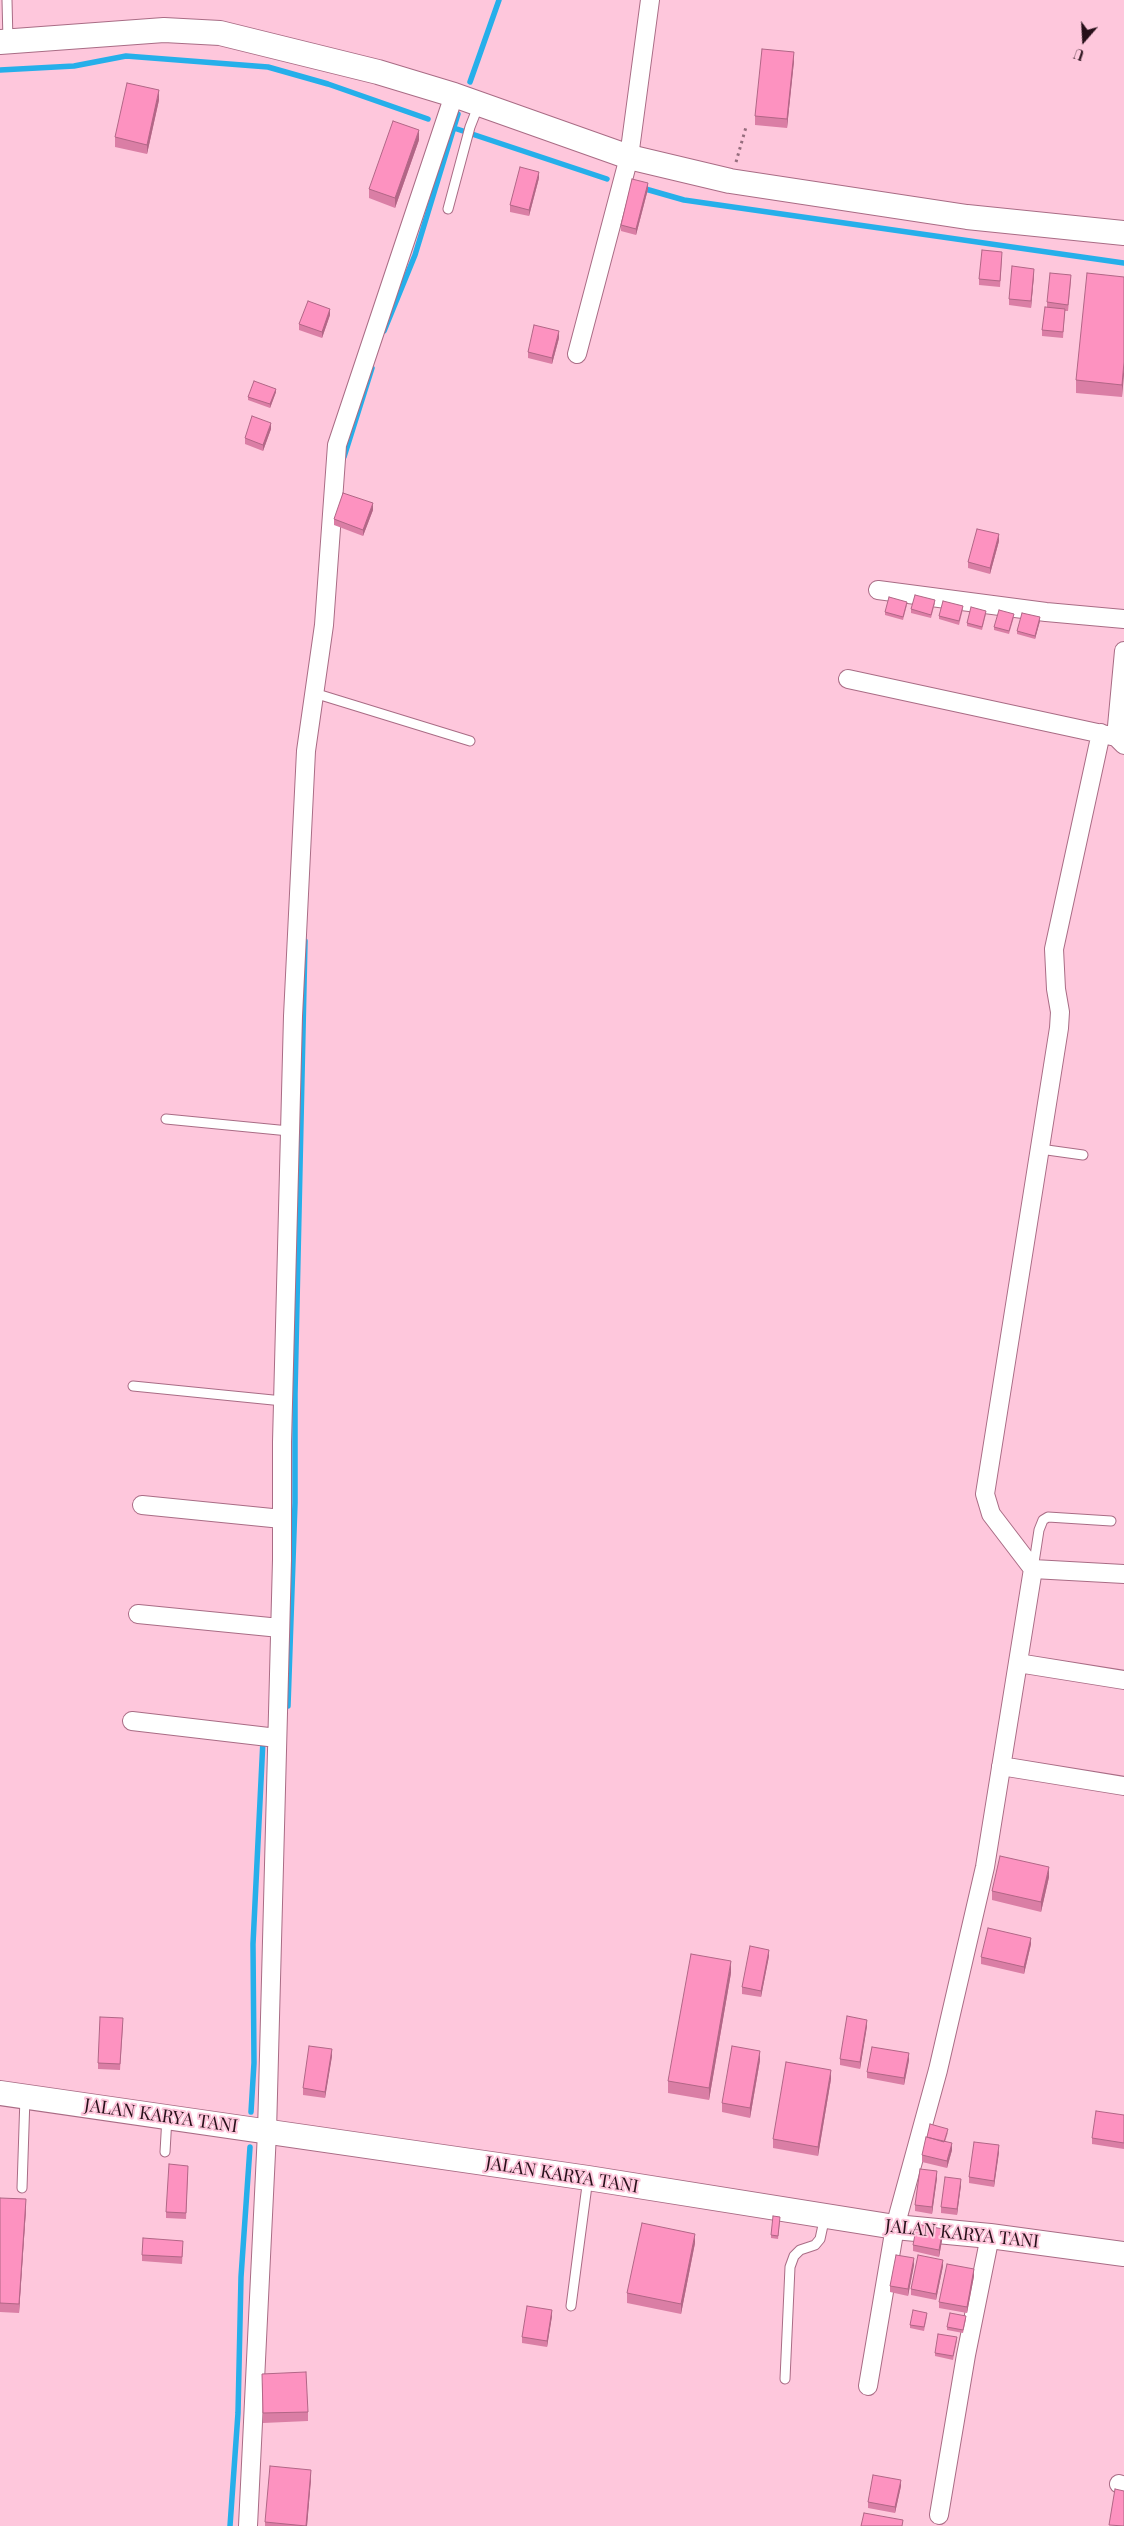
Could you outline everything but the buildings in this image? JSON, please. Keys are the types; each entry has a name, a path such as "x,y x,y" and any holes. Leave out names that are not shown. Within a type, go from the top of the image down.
{"street":[{"path":"577,354 629,157 650,0"},
{"path":"4,42 164,30 211,32 312,54 454,95 629,157 730,181 967,217 1124,234"},
{"path":"248,2526 267,2132 280,1628 289,1131 297,914 306,751 324,625 337,445 454,95"},
{"path":"878,590 1046,612 1124,619"},
{"path":"868,2386 895,2227 942,2051 985,1867 1033,1569 991,1514 985,1494 1059,1028 1060,1012 1056,989 1054,949 1114,738 1124,651"},
{"path":"848,679 1114,738"},
{"path":"142,1505 282,1519"},
{"path":"1033,1569 1124,1574"},
{"path":"138,1614 280,1628"},
{"path":"1018,1663 1124,1680"},
{"path":"132,1721 277,1738"},
{"path":"1001,1766 1124,1786"},
{"name":"JALAN KARYA TANI","path":"0,2093 588,2178 895,2227 990,2236 1124,2254"},
{"path":"938,2515 966,2355 990,2236"}],"lane":[{"path":"4,42 7,0"},
{"path":"448,209 466,140 479,104"},
{"path":"314,693 470,741"},
{"path":"166,1120 289,1131"},
{"path":"1040,1148 1083,1155"},
{"path":"133,1386 283,1400"},
{"path":"1033,1569 1039,1530 1043,1520 1048,1517 1111,1521"},
{"path":"22,2188 25,2096"},
{"path":"165,2152 167,2117"},
{"path":"572,2306 588,2178"},
{"path":"785,2378 790,2267 794,2256 800,2250 815,2245 820,2239 826,2216"}],"path":[{"path":"730,181 746,127"}],"waterway":[{"path":"470,82 499,0"},
{"path":"0,70 74,66 126,56 268,67 328,84 428,119"},
{"path":"384,331 415,255 458,114"},
{"path":"451,127 607,179"},
{"path":"642,188 684,200 1124,263"},
{"path":"344,457 372,368"},
{"path":"288,1706 295,1503 295,1394 305,941"},
{"path":"251,2112 254,2063 253,1944 263,1740"},
{"path":"230,2526 238,2413 241,2277 250,2147"}]}
